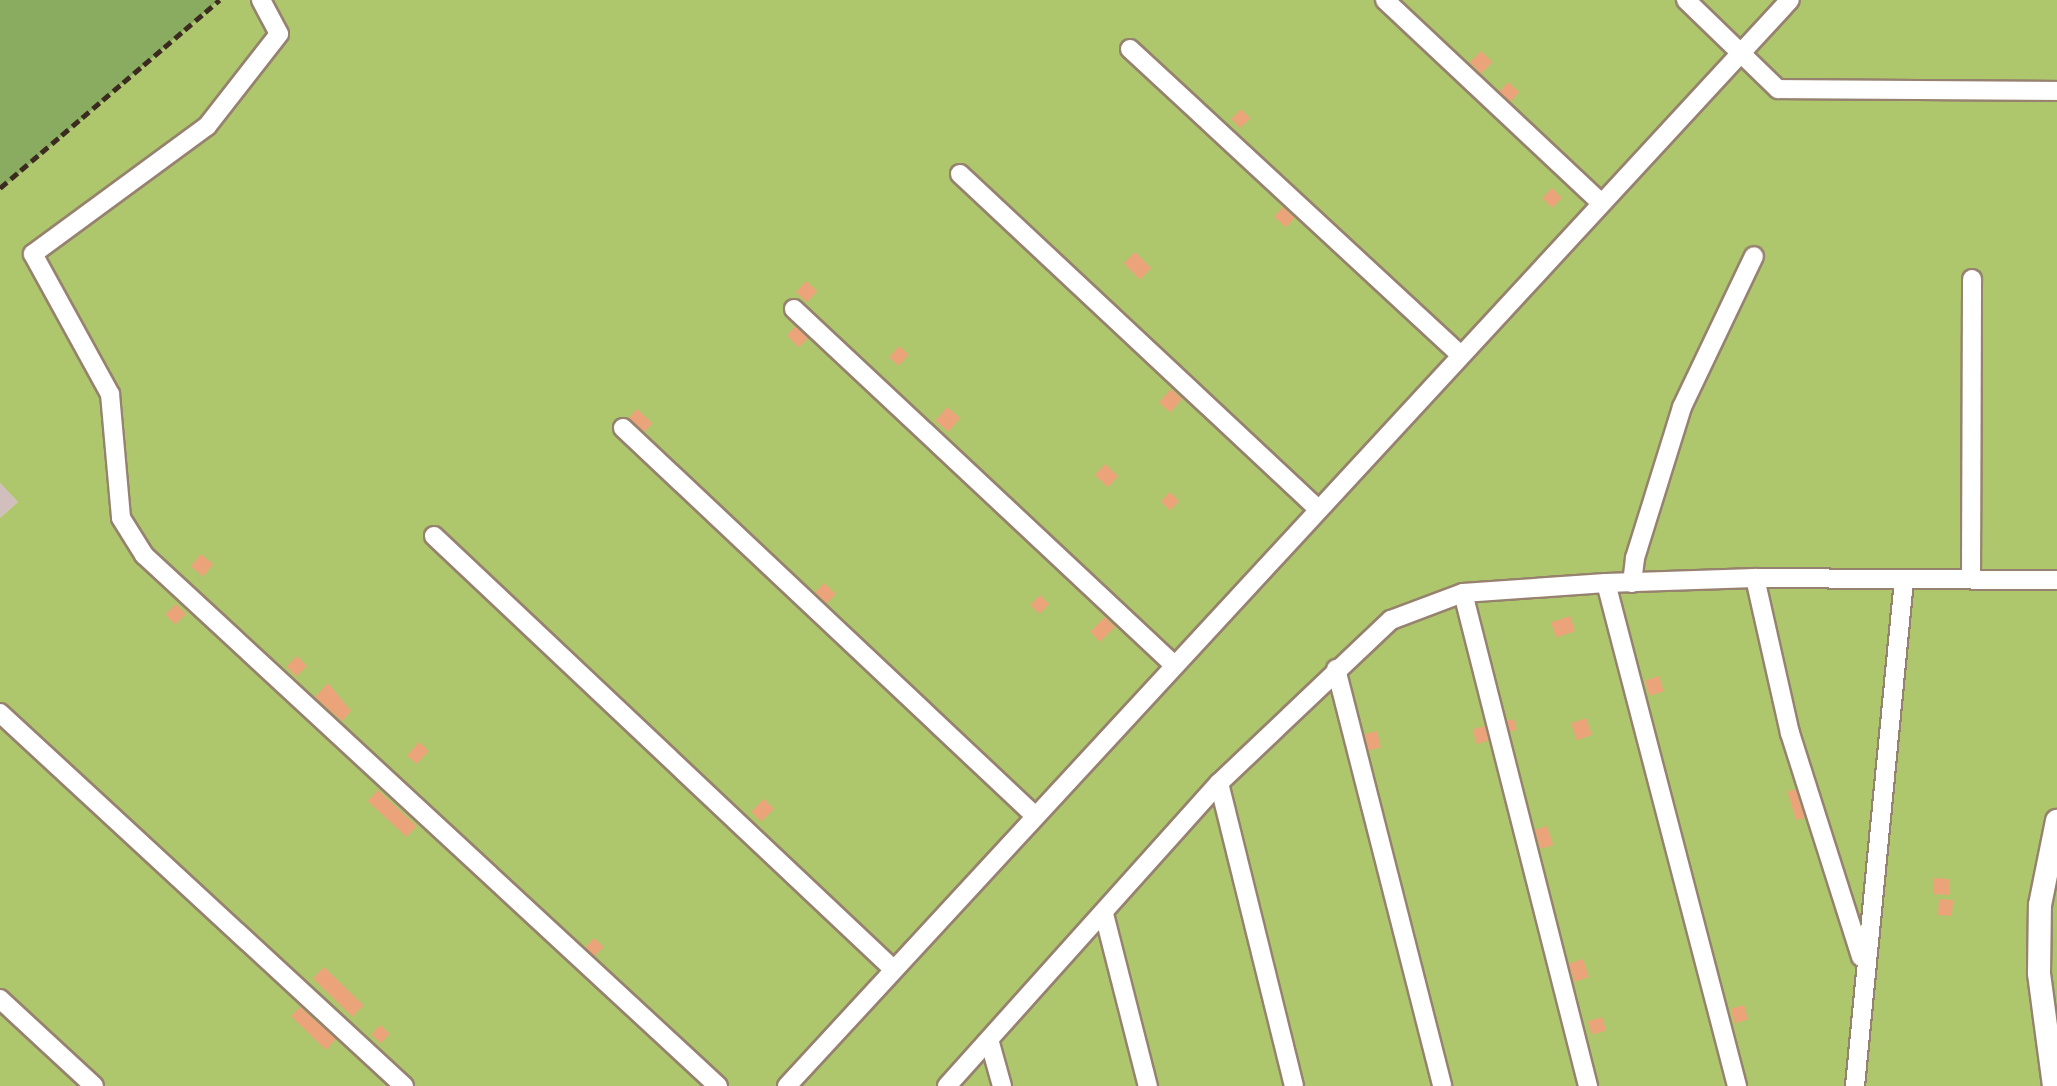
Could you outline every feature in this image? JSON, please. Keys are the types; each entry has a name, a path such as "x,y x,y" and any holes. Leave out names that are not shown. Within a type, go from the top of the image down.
{"main road":[{"path":"2054,1086 2039,973 2040,905 2057,821"}],"lane":[{"path":"261,0 279,34 207,126 33,254 110,394 121,518 144,555 718,1086"},
{"path":"1385,0 1600,202"},
{"path":"1686,0 1778,89 2057,91"},
{"path":"787,1086 892,968 1458,353 1790,0"},
{"path":"1130,49 1458,353"},
{"path":"960,174 1316,507"},
{"path":"1632,583 1635,558 1682,407 1754,256"},
{"path":"1971,577 1972,279"},
{"path":"794,309 1172,663"},
{"path":"623,428 1033,814"},
{"path":"434,536 892,968"},
{"path":"947,1086 990,1043 1219,783 1336,669 1391,620 1463,593 1606,584 1755,578 1904,580 1971,577 2057,580"},
{"path":"1755,578 1790,733 1863,963"},
{"path":"1855,1086 1863,963 1904,580"},
{"path":"1606,584 1737,1086"},
{"path":"1463,593 1588,1086"},
{"path":"1336,669 1442,1086"},
{"path":"0,713 404,1086"},
{"path":"1219,783 1294,1086"},
{"path":"1104,914 1148,1086"},
{"path":"0,999 94,1086"},
{"path":"990,1043 1002,1086"}],"shaded area":[{"path":"0,483 18,502 0,518"}],"green space":[{"path":"0,0 219,0 0,190"},
{"path":"219,0 2057,0 2057,1086 0,1086 0,518 18,502 0,483 0,190"}],"building":[{"path":"1481,51 1492,62 1481,74 1470,62"},
{"path":"1508,82 1519,92 1510,102 1499,92"},
{"path":"1241,109 1250,118 1240,128 1231,119"},
{"path":"1552,188 1562,198 1552,208 1542,198"},
{"path":"1283,207 1295,218 1286,227 1274,217"},
{"path":"1135,252 1151,268 1140,280 1124,263"},
{"path":"806,281 817,291 807,302 796,292"},
{"path":"796,326 808,338 799,347 787,335"},
{"path":"899,346 909,355 899,366 889,357"},
{"path":"1171,389 1182,399 1170,412 1159,402"},
{"path":"947,407 960,418 948,432 935,421"},
{"path":"637,409 652,423 643,433 628,419"},
{"path":"1105,464 1118,476 1108,487 1095,475"},
{"path":"1170,492 1179,501 1170,510 1161,501"},
{"path":"201,554 213,564 203,577 191,566"},
{"path":"824,583 836,594 827,603 815,593"},
{"path":"1040,595 1049,604 1039,614 1030,605"},
{"path":"176,604 186,614 175,625 165,615"},
{"path":"1570,616 1575,631 1556,637 1551,622"},
{"path":"1105,617 1115,627 1100,642 1090,632"},
{"path":"297,656 307,666 296,677 286,667"},
{"path":"1659,676 1664,691 1650,696 1645,681"},
{"path":"328,683 351,711 342,721 315,697"},
{"path":"1586,718 1592,735 1577,740 1571,723"},
{"path":"1514,719 1517,730 1510,731 1507,721"},
{"path":"1485,726 1489,740 1477,744 1473,730"},
{"path":"1377,731 1381,748 1368,750 1364,734"},
{"path":"419,742 429,751 417,764 407,755"},
{"path":"1796,789 1805,818 1796,820 1787,792"},
{"path":"378,790 417,826 407,837 368,801"},
{"path":"764,799 774,809 761,822 751,812"},
{"path":"1547,826 1553,845 1541,849 1535,830"},
{"path":"1934,878 1950,879 1949,895 1933,894"},
{"path":"1939,899 1953,900 1952,916 1938,915"},
{"path":"594,938 604,947 595,956 585,948"},
{"path":"1583,959 1589,977 1575,982 1569,964"},
{"path":"324,967 364,1005 352,1017 313,979"},
{"path":"1744,1005 1748,1019 1735,1023 1731,1009"},
{"path":"300,1007 336,1039 326,1050 291,1016"},
{"path":"1602,1017 1606,1030 1592,1035 1588,1021"},
{"path":"380,1025 390,1034 381,1043 371,1035"}],"railway":[{"path":"0,188 219,0"}]}
